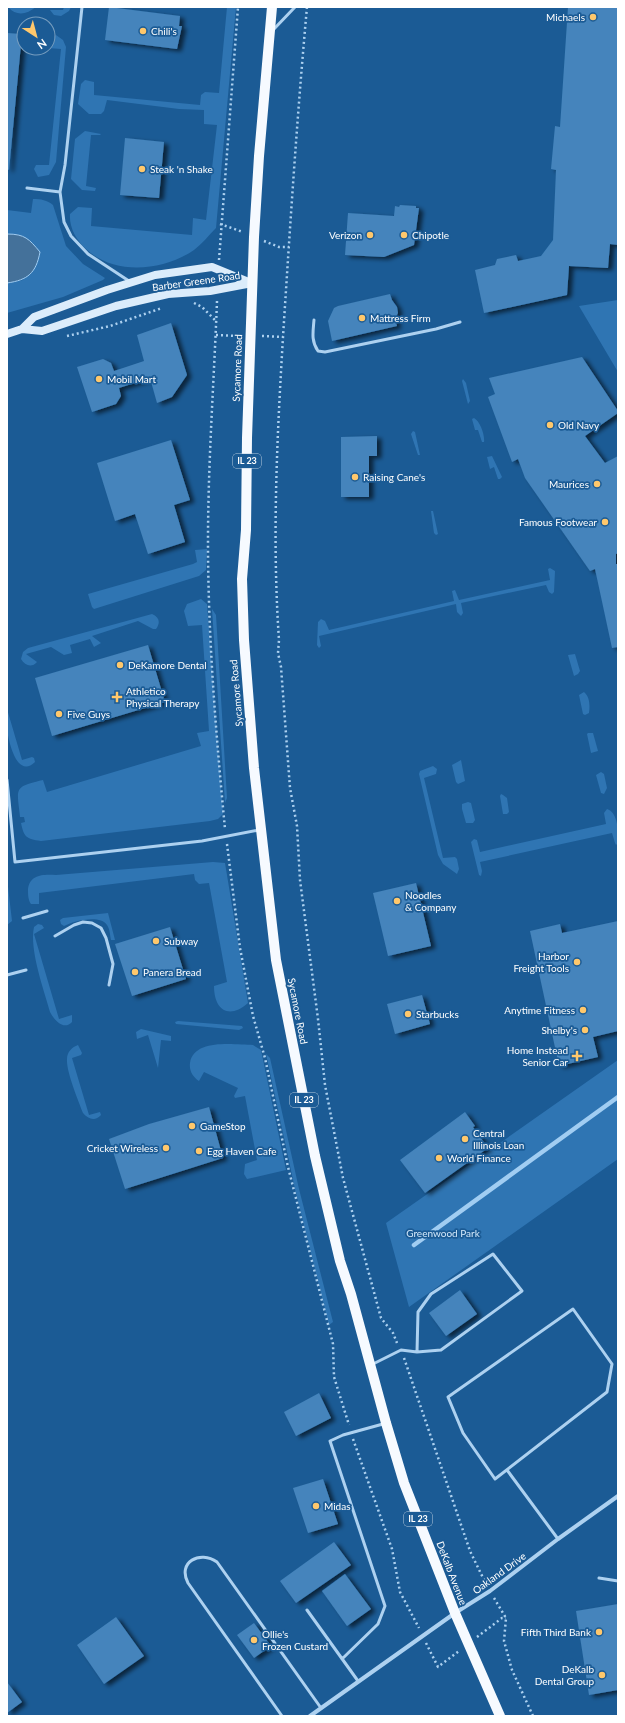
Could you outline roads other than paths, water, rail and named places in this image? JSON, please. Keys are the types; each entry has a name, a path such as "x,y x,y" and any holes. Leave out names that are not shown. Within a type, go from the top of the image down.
{"main road":[{"name":"Sycamore Road","path":"272,7 259,156 252,283 246,530 242,580 244,640 254,768 276,960 292,1045 316,1156 337,1246 369,1366"},
{"name":"Barber Greene Road","path":"22,329 34,317 155,275 212,266 252,283"},
{"name":"Barber Greene Road","path":"7,334 22,329 42,330 116,306 168,294 210,290 252,283"},
{"name":"DeKalb Avenue","path":"369,1366 404,1483 455,1613 500,1716"}],"street":[{"name":"Oakland Drive","path":"310,1716 455,1613 490,1591 558,1539 618,1496"}],"lane":[{"path":"82,7 66,165 60,192 64,222 70,236 88,254 131,283"},
{"path":"271,31 295,7"},
{"path":"27,188 60,192"},
{"path":"314,320 312,335 314,345 318,351 325,352 436,329 460,322"},
{"path":"7,780 15,862 202,841 261,830"},
{"path":"24,918 46,910"},
{"path":"55,936 74,925 83,922 92,923 101,928 106,938 112,964 109,985"},
{"path":"7,975 26,970"},
{"path":"369,1366 401,1350 417,1352 441,1350 522,1291 493,1254 431,1294 418,1312 417,1352"},
{"path":"573,1309 612,1364 607,1392 507,1470 495,1479 463,1433 448,1397 573,1309"},
{"path":"342,1659 378,1624 385,1606 330,1441 344,1435 386,1423"},
{"path":"507,1470 558,1539"},
{"path":"282,1716 184,1576 188,1563 194,1559 201,1556 206,1556 216,1562 321,1708"},
{"path":"599,1578 618,1581"},
{"path":"307,1610 358,1681"}],"waterway":[{"path":"414,1245 618,1097"}],"place":[{"name":"Michaels","path":"593,17"},
{"name":"Chili's","path":"143,31"},
{"name":"Steak 'n Shake","path":"142,169"},
{"name":"Verizon","path":"370,235"},
{"name":"Chipotle","path":"404,235"},
{"name":"Mattress Firm","path":"362,318"},
{"name":"Mobil Mart","path":"99,379"},
{"name":"Old Navy","path":"550,425"},
{"name":"Raising Cane's","path":"355,477"},
{"name":"Maurices","path":"597,484"},
{"name":"Famous Footwear","path":"605,522"},
{"name":"DeKamore Dental","path":"120,665"},
{"name":"Athletico Physical Therapy","path":"117,697"},
{"name":"Five Guys","path":"59,714"},
{"name":"Noodles & Company","path":"397,901"},
{"name":"Subway","path":"156,941"},
{"name":"Harbor Freight Tools","path":"577,962"},
{"name":"Panera Bread","path":"135,972"},
{"name":"Anytime Fitness","path":"583,1010"},
{"name":"Starbucks","path":"408,1014"},
{"name":"Shelby's","path":"585,1030"},
{"name":"Home Instead Senior Car","path":"577,1056"},
{"name":"GameStop","path":"192,1126"},
{"name":"Central Illinois Loan","path":"465,1139"},
{"name":"Cricket Wireless","path":"166,1148"},
{"name":"Egg Haven Cafe","path":"199,1151"},
{"name":"World Finance","path":"439,1158"},
{"name":"Midas","path":"316,1506"},
{"name":"Fifth Third Bank","path":"599,1632"},
{"name":"Ollie's Frozen Custard","path":"254,1640"},
{"name":"DeKalb Dental Group","path":"602,1675"}],"park label":[{"name":"Greenwood Park","path":"443,1233"}]}
